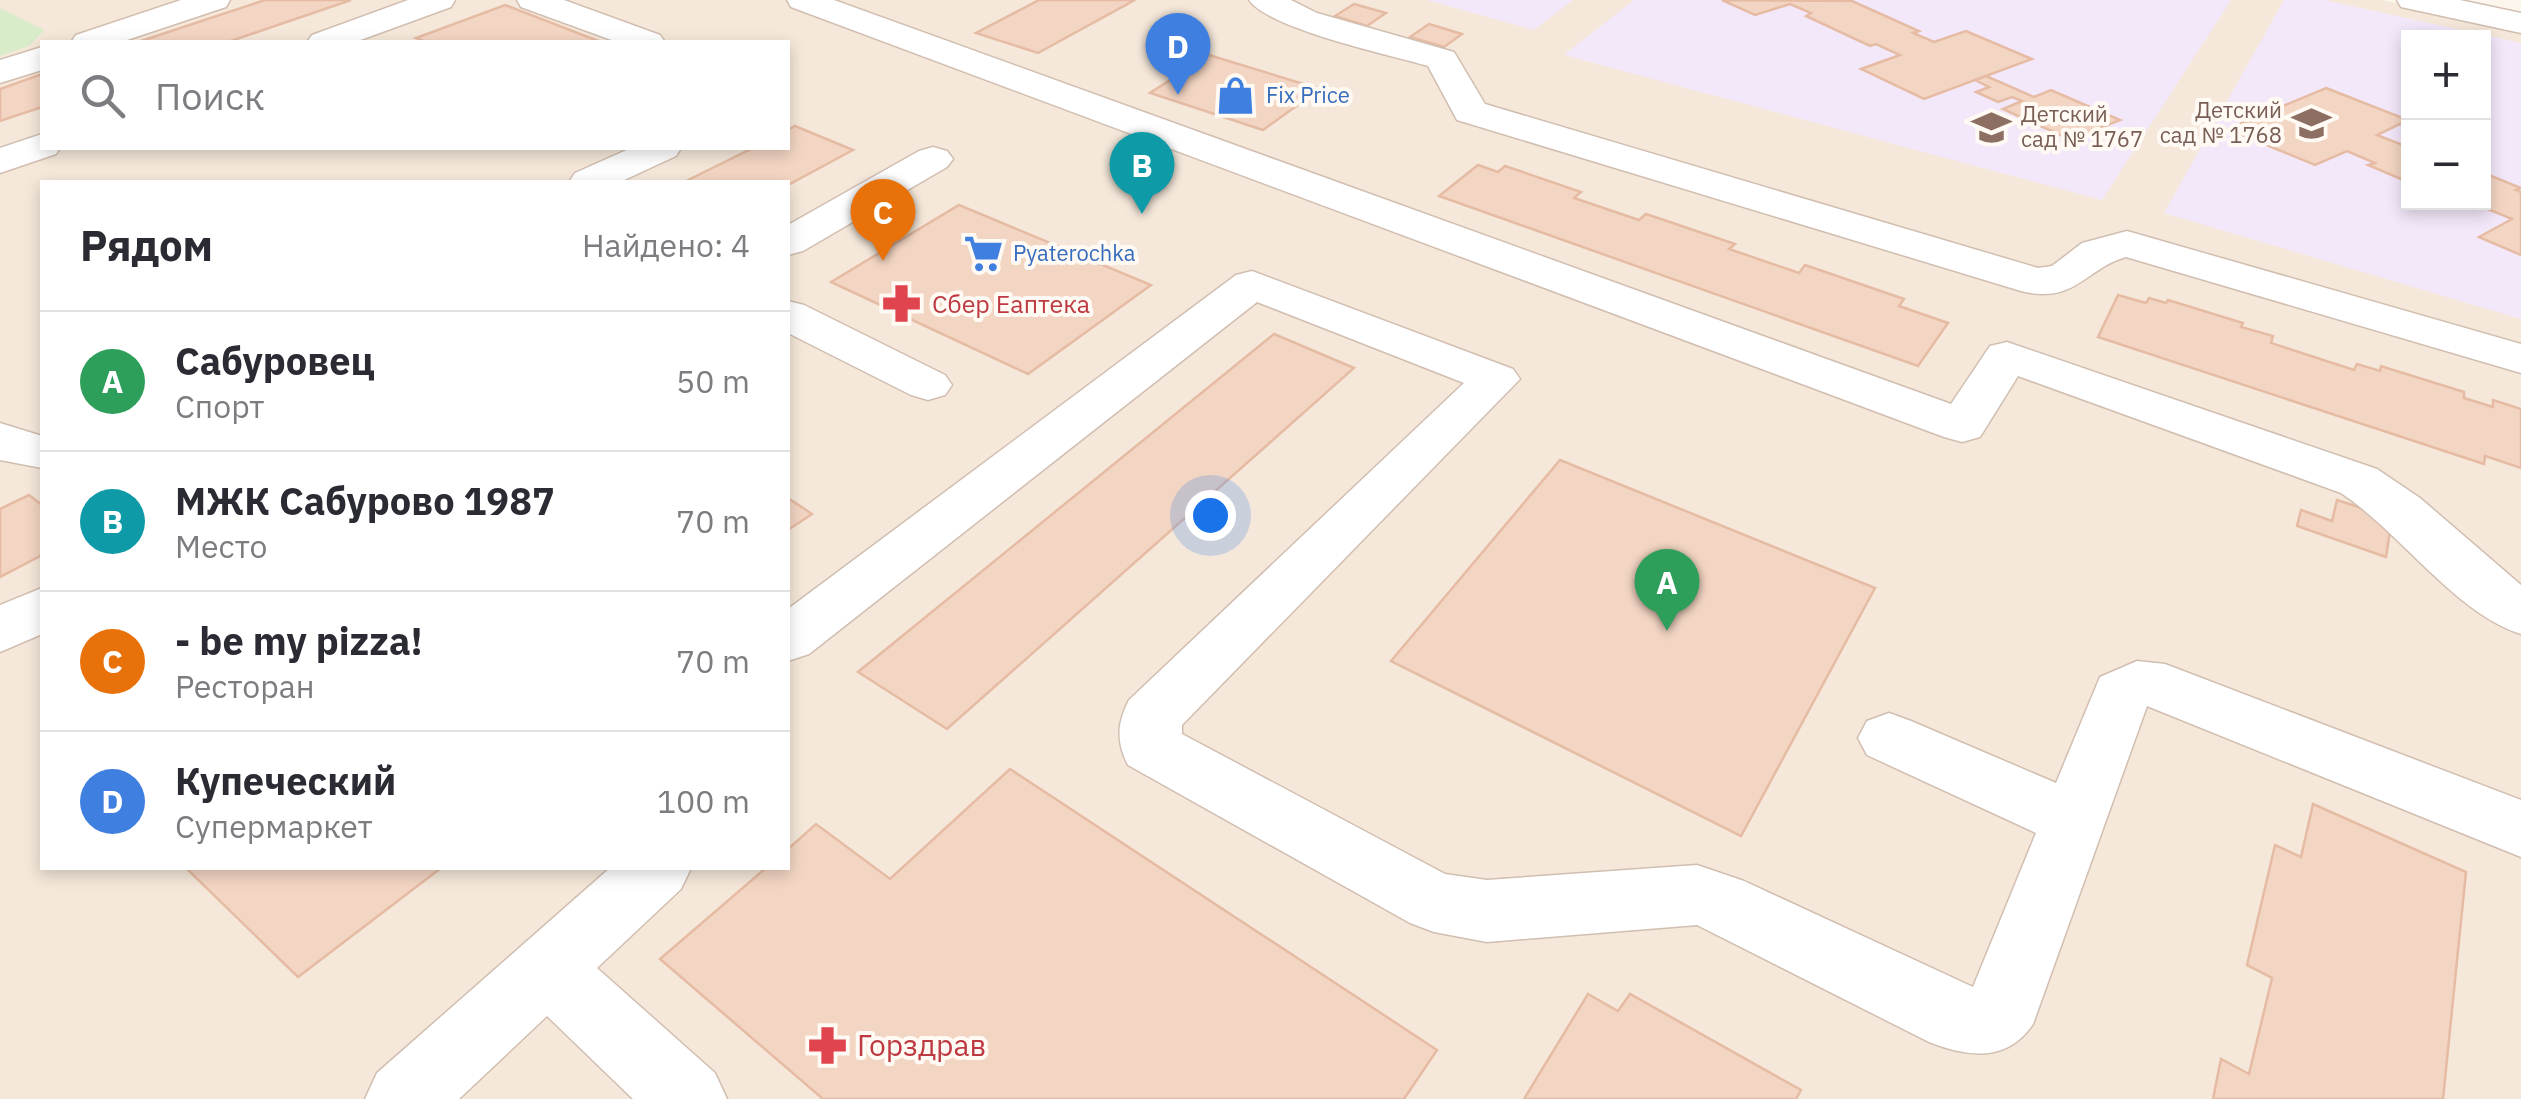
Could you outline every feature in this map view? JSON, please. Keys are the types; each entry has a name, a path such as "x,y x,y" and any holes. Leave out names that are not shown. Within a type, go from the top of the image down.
{"lane":[{"path":"94,40 214,0"},
{"path":"330,40 440,0"},
{"path":"534,0 643,40"},
{"path":"804,0 1962,426 2007,356 2340,474 2380,493 2490,594 2521,613"},
{"path":"1265,0 1305,20 1442,59 1470,112 2037,282 2066,276 2097,252 2127,244 2521,359"},
{"path":"2414,0 2521,23"},
{"path":"0,72 40,59"},
{"path":"0,162 40,147"},
{"path":"593,180 658,150"},
{"path":"790,241 933,159"},
{"path":"790,638 1252,284 1496,379 1150,717 1150,748 1434,902 1488,911 1696,895 1720,902 1955,1018 1979,1024 1996,1017 2006,1000 2121,694 2128,685 2140,683 2158,684 2194,697 2521,829"},
{"path":"790,316 928,384"},
{"path":"0,439 8,446 40,452"},
{"path":"0,631 40,610"},
{"path":"1889,738 2072,820"},
{"path":"404,1099 655,870"},
{"path":"546,968 688,1099"}],"shaded area":[{"path":"0,0 2382,0 2521,29 2521,1099 0,1099"},
{"path":"1427,0 1573,0 1534,30"},
{"name":"Детский сад № 1767","path":"1634,0 2231,0 2102,200 1564,55"},
{"name":"Детский сад № 1768","path":"2284,0 2324,0 2461,30 2401,30 2401,210 2491,210 2491,36 2521,43 2521,319 2164,213"}],"green space":[{"path":"0,8 44,30 29,46 0,56"}],"building":[{"path":"265,0 351,0 234,40 144,40"},
{"path":"1039,0 1135,0 1038,53 976,33"},
{"path":"1722,0 1852,1 1919,31 1913,33 1934,42 1966,31 2032,59 1924,99 1861,69 1900,55 1876,44 1870,46 1806,16 1811,13 1790,4 1755,15"},
{"path":"1354,4 1386,13 1367,26 1335,16"},
{"path":"505,5 596,40 421,40 416,38"},
{"path":"1429,24 1462,34 1444,47 1410,37"},
{"path":"1209,55 1320,89 1263,130 1150,93"},
{"path":"40,75 40,108 0,121 0,89"},
{"path":"1986,76 2034,97 2051,90 2120,120 2071,140 2003,109 2022,101 2012,97 1998,102 1976,92 1989,87 1975,80"},
{"path":"2326,88 2401,117 2401,123 2377,135 2401,144 2401,179 2347,151 2315,165 2228,129"},
{"path":"795,126 853,150 790,184 790,180 688,180 749,150 790,150 790,129"},
{"path":"1478,165 1498,172 1505,166 1581,192 1574,198 1639,220 1646,214 1735,244 1729,249 1799,273 1805,265 1904,299 1899,306 1948,323 1918,366 1439,196"},
{"path":"2491,176 2521,188 2516,190 2521,192 2521,255 2479,237 2512,219 2490,210"},
{"path":"959,205 1151,285 1028,374 831,282"},
{"path":"2118,295 2146,303 2149,298 2166,303 2168,300 2243,323 2241,327 2273,336 2271,343 2354,370 2357,364 2380,371 2381,366 2464,392 2464,398 2493,407 2493,400 2521,409 2521,468 2485,456 2484,464 2098,337"},
{"path":"1274,334 1354,368 947,729 858,672"},
{"path":"1560,460 1875,588 1741,836 1391,661"},
{"path":"29,495 40,503 40,556 0,577 0,509"},
{"path":"790,499 812,514 790,529"},
{"path":"2337,500 2392,518 2386,557 2297,526 2301,510 2332,521"},
{"path":"1010,769 1437,1050 1404,1099 823,1099 660,959 764,870 790,870 790,847 816,824 890,879"},
{"path":"2313,804 2466,872 2443,1099 2213,1099 2221,1059 2249,1074 2272,978 2247,965 2275,845 2301,857"},
{"path":"188,870 438,870 298,977"},
{"path":"1588,994 1618,1011 1630,994 1801,1090 1796,1099 1524,1099"}],"place":[{"name":"Купеческий","path":"1178,95"},
{"name":"Fix Price","path":"1236,95"},
{"name":"Детский сад № 1768","path":"2312,123"},
{"name":"Детский сад № 1767","path":"1991,127"},
{"name":"МЖК Сабурово 1987","path":"1142,214"},
{"name":"Pyaterochka","path":"983,253"},
{"name":"- be my pizza!","path":"883,261"},
{"name":"Сбер Еаптека","path":"902,304"},
{"name":"Сабуровец","path":"1667,631"},
{"name":"Горздрав","path":"827,1046"}]}
